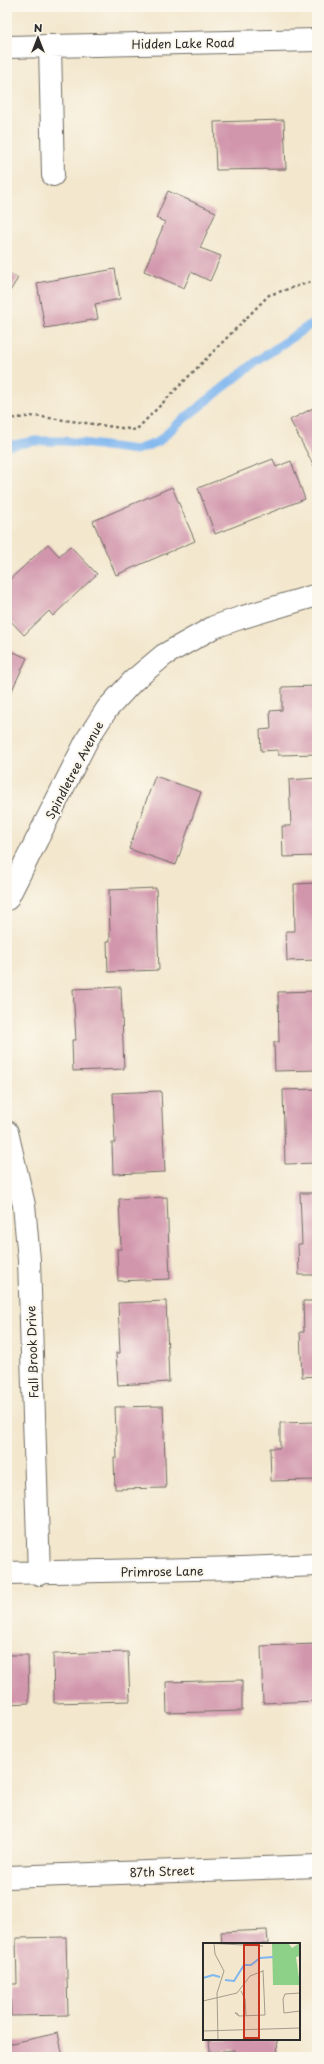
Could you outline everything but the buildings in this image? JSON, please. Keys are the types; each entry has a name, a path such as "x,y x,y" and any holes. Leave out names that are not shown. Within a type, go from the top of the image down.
{"street":[{"name":"Hidden Lake Road","path":"7,47 317,40"},
{"path":"50,46 53,175"},
{"name":"Spindletree Avenue","path":"7,899 88,738 108,709 133,681 164,655 214,628 240,618 317,595"},
{"name":"Fall Brook Drive","path":"7,1132 24,1205 29,1260 39,1574"},
{"name":"Primrose Lane","path":"7,1573 39,1574 317,1565"},
{"name":"87th Street","path":"7,1877 317,1866"}],"path":[{"path":"7,419 35,416 136,430 269,295 317,280"}],"waterway":[{"path":"7,446 35,441 66,441 136,450 158,442 176,425 256,362 317,320"}]}
